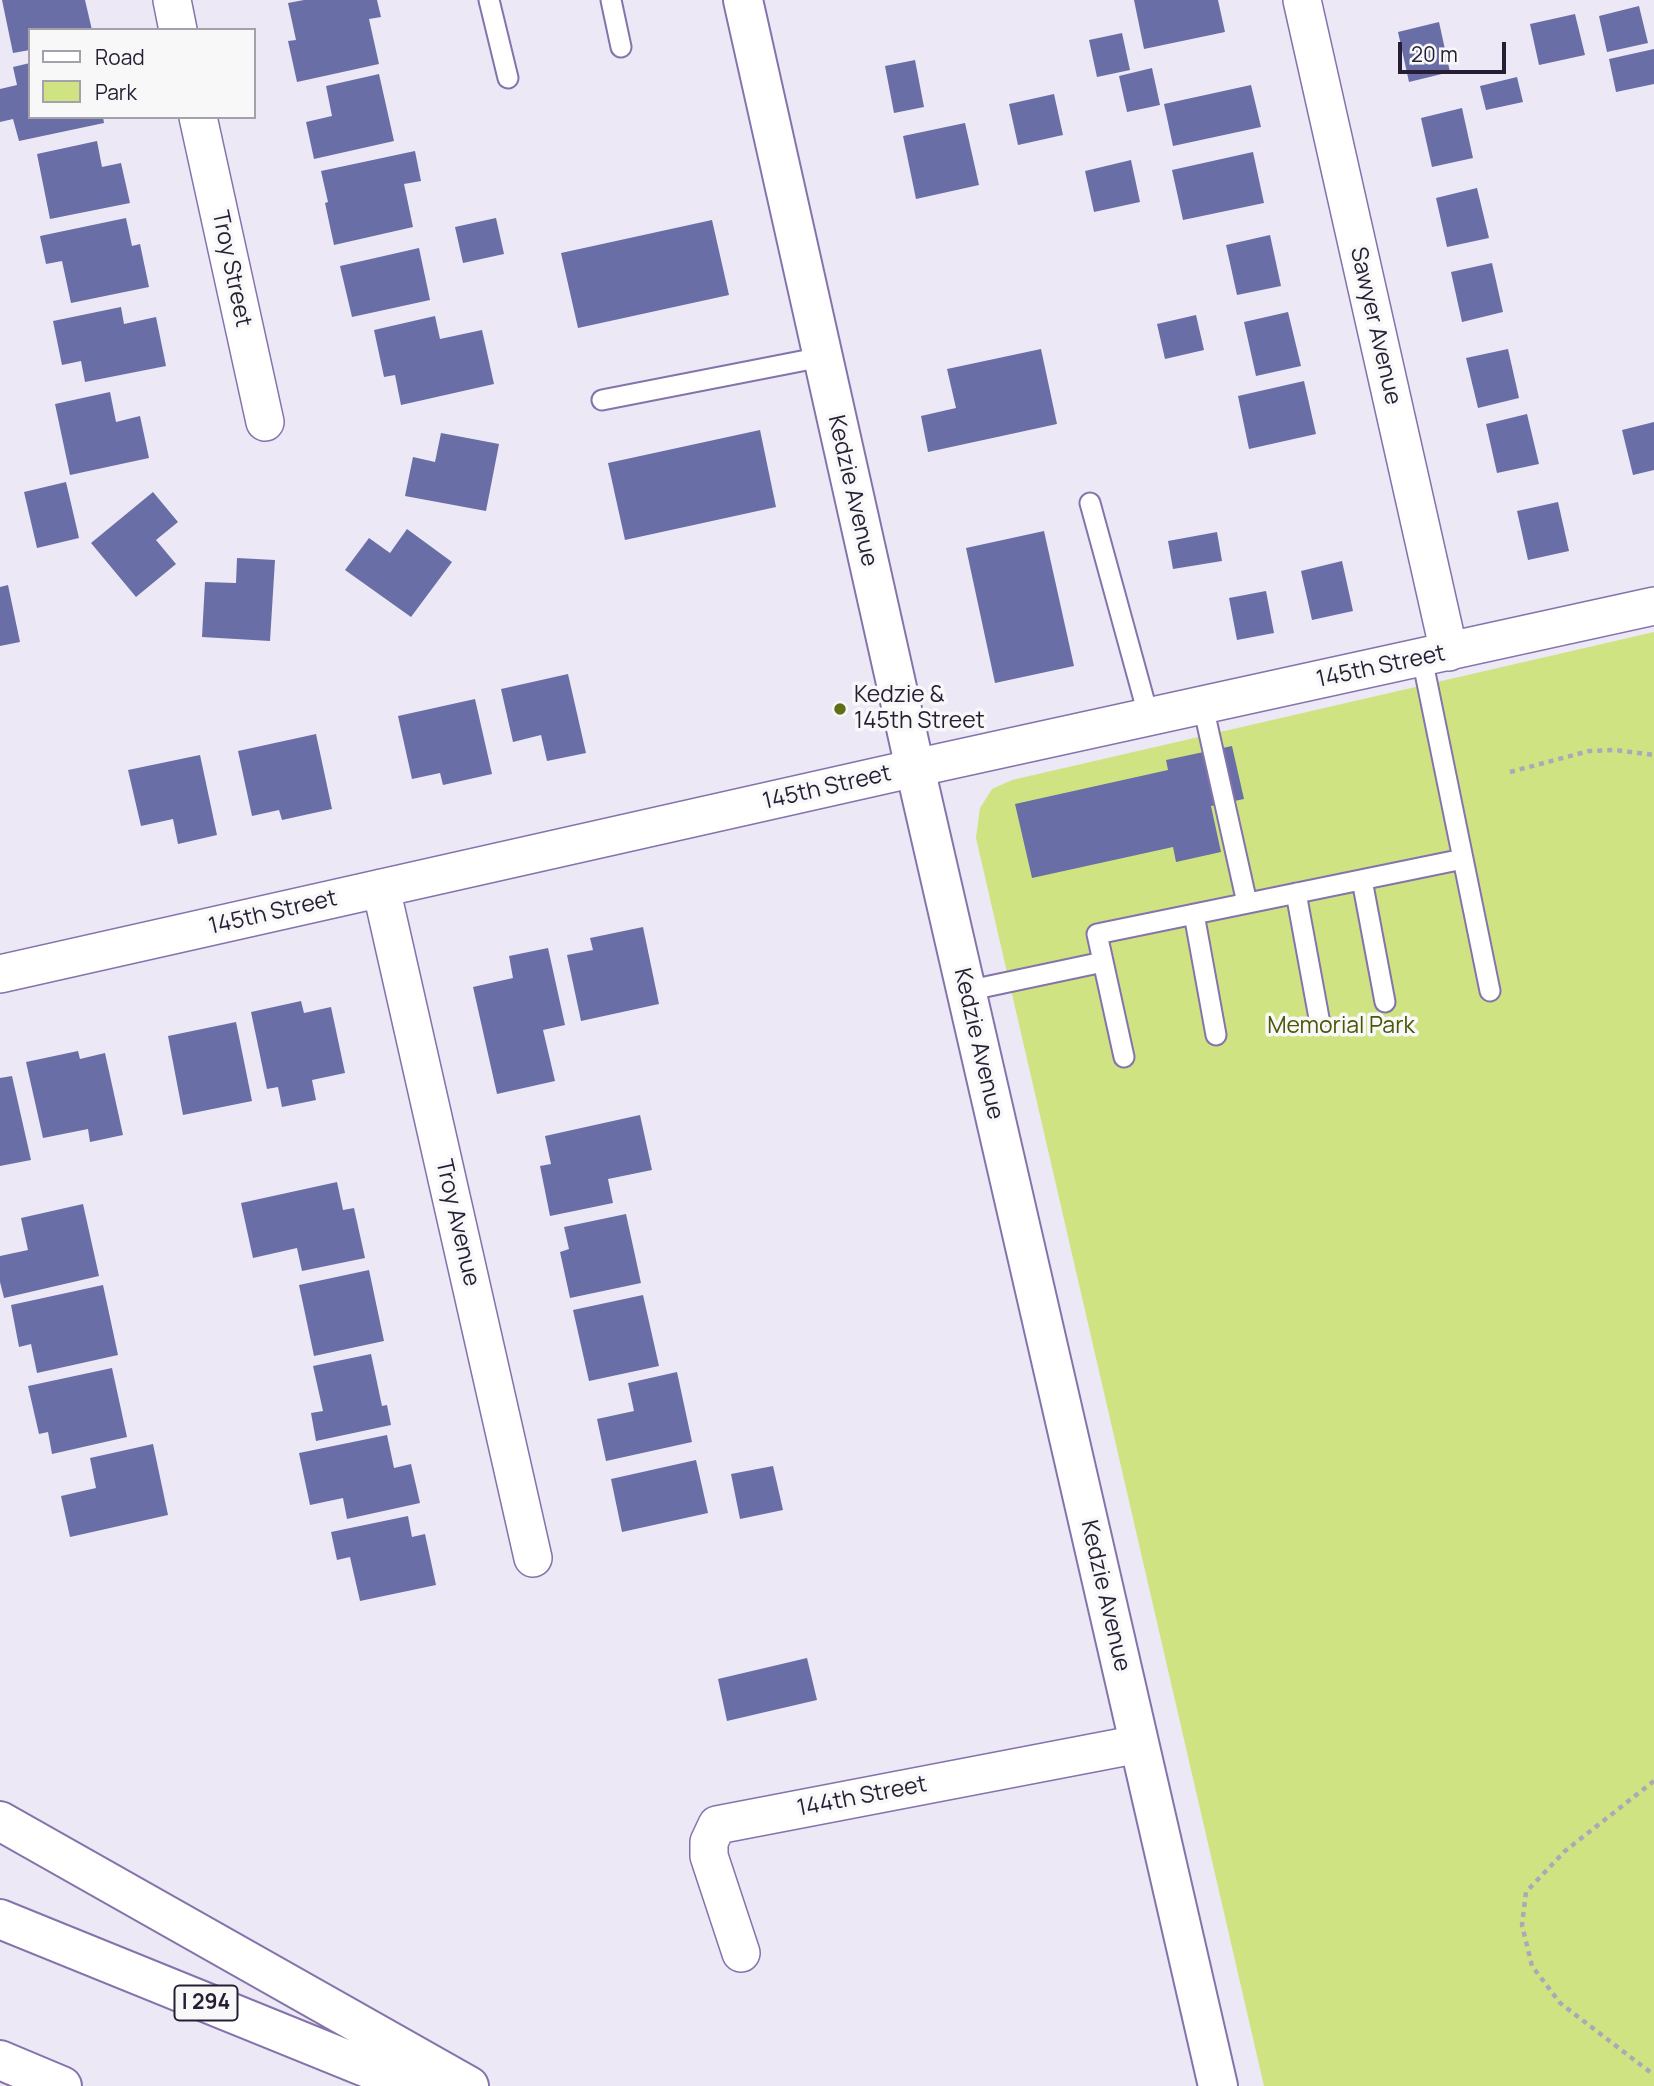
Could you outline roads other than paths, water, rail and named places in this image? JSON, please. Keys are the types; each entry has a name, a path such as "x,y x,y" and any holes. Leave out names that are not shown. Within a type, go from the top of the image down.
{"main road":[{"name":"Kedzie Avenue","path":"743,0 915,768 1218,2086"},
{"path":"0,1821 469,2086"},
{"name":"I 294","path":"0,1919 412,2086"},
{"path":"0,2060 62,2086"}],"street":[{"path":"172,0 178,28"},
{"name":"Sawyer Avenue","path":"1301,0 1436,655"},
{"name":"Troy Street","path":"198,119 265,422"},
{"name":"145th Street","path":"0,974 915,768 1654,606"},
{"name":"Troy Avenue","path":"382,888 533,1558"},
{"name":"144th Street","path":"741,1953 709,1856 709,1842 717,1825 1139,1744"}],"lane":[{"path":"489,0 509,78"},
{"path":"611,0 621,47"},
{"path":"602,400 822,357"},
{"path":"1090,503 1149,718"},
{"path":"1436,655 1463,859 1490,990"},
{"path":"1203,706 1247,903"},
{"path":"1124,1057 1097,934 1463,859"},
{"path":"1362,880 1385,1002"},
{"path":"1296,893 1319,1018"},
{"path":"1194,914 1216,1035"},
{"path":"966,991 1103,962"}],"place":[{"name":"Kedzie & 145th Street","path":"840,709"}],"park label":[{"name":"Memorial Park","path":"1341,1027"}]}
